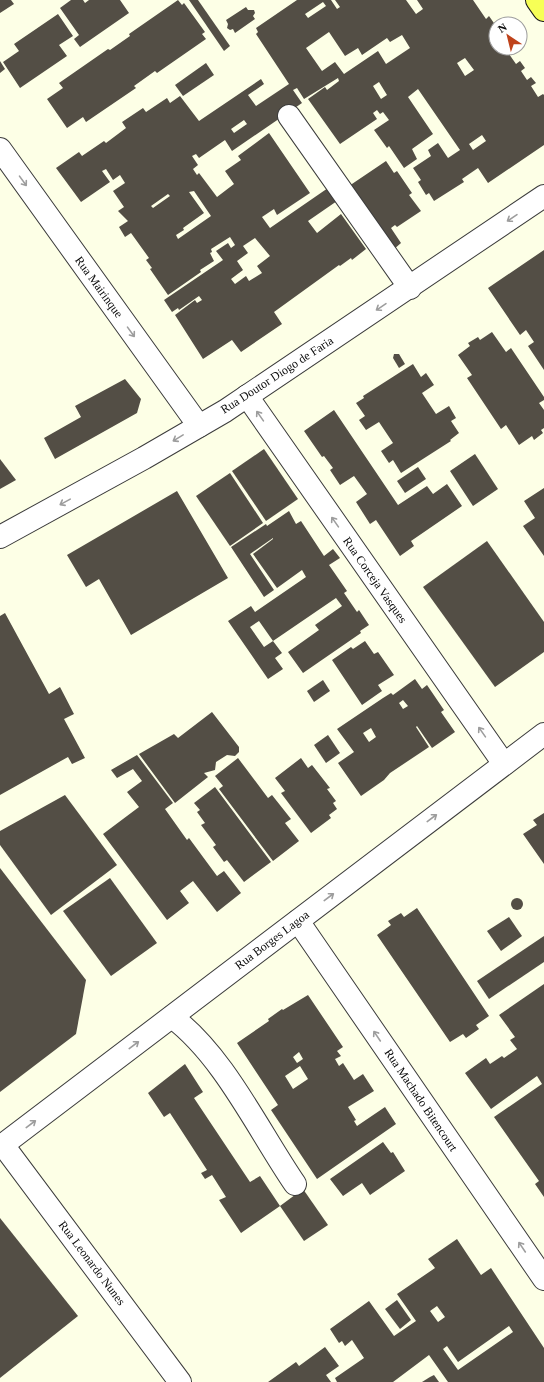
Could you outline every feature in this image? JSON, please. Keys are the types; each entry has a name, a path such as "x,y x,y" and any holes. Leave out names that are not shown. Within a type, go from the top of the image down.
{"main road":[{"path":"537,0 544,10"}],"street":[{"path":"289,116 410,288"},
{"name":"Rua Mairinque","path":"0,149 199,426"},
{"name":"Rua Doutor Diogo de Faria","path":"0,538 199,426 247,396 410,288 544,196"},
{"name":"Rua Corceja Vasques","path":"247,396 504,764"},
{"name":"Rua Borges Lagoa","path":"2,1146 544,734"},
{"name":"Rua Machado Bitencourt","path":"298,921 544,1279"},
{"path":"172,1017 189,1030 245,1103 276,1156 295,1184"},
{"name":"Rua Leonardo Nunes","path":"2,1146 180,1382"}],"building":[{"path":"0,0 11,0 14,4 0,13"},
{"path":"71,0 83,0 85,3 89,0 120,0 129,13 80,47 74,39 79,35 60,8"},
{"path":"178,0 182,5 184,3 205,32 202,34 206,39 157,73 155,71 134,86 136,88 86,122 83,117 67,128 47,99 63,88 59,83 108,49 110,50 130,36 129,34"},
{"path":"189,0 198,0 230,46 224,51"},
{"path":"297,0 331,0 337,9 340,7 335,0 406,0 416,14 423,9 417,0 473,0 486,19 488,17 488,56 510,56 516,64 520,61 525,68 521,71 527,80 531,77 536,83 531,86 538,97 543,94 544,95 544,145 488,183 478,168 462,179 464,182 434,201 429,193 426,195 418,182 421,180 413,168 431,156 428,150 438,143 448,158 460,150 418,89 408,97 433,134 412,149 417,159 404,168 389,146 387,148 374,130 389,120 383,112 380,114 377,110 373,113 377,119 340,144 308,99 325,87 327,90 339,81 338,78 304,99 297,88 293,90 302,103 232,151 225,140 199,158 196,154 192,156 198,165 193,169 197,175 199,173 217,197 234,184 225,171 241,160 238,156 269,133 310,193 277,215 274,209 262,217 270,228 328,188 337,201 308,221 317,233 341,214 366,249 352,260 351,258 340,266 339,265 274,312 282,324 241,352 232,340 203,359 175,315 195,300 197,303 202,300 199,296 179,310 178,308 172,312 164,300 223,260 216,251 228,243 231,248 235,245 230,237 211,249 212,252 210,253 214,261 168,295 150,269 152,268 146,260 149,258 131,233 125,237 119,227 128,221 118,211 124,207 113,191 125,183 120,175 113,180 106,169 102,171 110,182 81,202 56,168 79,152 82,156 104,141 106,143 126,128 122,122 143,108 146,112 167,98 170,103 180,96 199,121 261,79 264,84 248,95 256,106 289,84 256,34 258,32 256,28","holes":["323,2 326,6 308,18 305,14","329,32 345,56 358,48 362,55 387,38 390,42 402,35 410,48 386,64 378,51 344,74 335,62 322,71 306,48","465,58 474,70 465,76 457,63","379,82 387,95 381,99 373,86","244,120 247,124 234,133 231,129","482,135 486,141 473,150 469,144","194,191 211,216 178,239 176,235 204,213 189,192","168,194 170,196 153,208 151,206","255,238 270,256 257,266 262,273 249,281 246,276 235,284 231,279 243,270 237,261 248,253 243,246"]},
{"path":"246,7 248,10 254,10 255,13 253,16 255,19 235,33 233,29 230,30 227,28 228,24 226,20"},
{"path":"58,14 73,36 59,45 67,56 20,88 3,62 19,51 14,44"},
{"path":"0,61 5,69 0,73"},
{"path":"206,63 214,75 183,96 175,85"},
{"path":"386,161 394,173 397,171 412,193 409,195 421,211 397,227 395,225 391,228 401,243 393,250 349,186"},
{"path":"544,250 544,370 528,346 534,342 526,330 520,335 488,288"},
{"path":"492,332 506,352 511,348 544,397 544,400 539,403 544,410 544,428 541,430 543,433 534,440 532,436 519,445 506,425 501,429 467,378 472,375 458,355 470,346 468,343 478,337 480,340"},
{"path":"394,354 399,354 405,364 399,368 393,358"},
{"path":"413,364 421,377 426,373 434,385 422,393 436,414 449,406 456,418 451,421 459,433 450,440 451,441 401,473 393,460 389,463 381,451 393,443 379,422 366,430 359,420 365,416 356,403 364,398 363,396"},
{"path":"125,379 141,399 137,413 55,459 44,438 81,417 75,406"},
{"path":"334,410 398,505 427,486 433,494 447,484 462,506 411,541 414,546 400,556 376,520 370,524 356,502 367,494 354,476 340,485 330,470 333,468 324,456 322,457 304,431"},
{"path":"264,449 298,499 266,521 232,471"},
{"path":"475,454 498,489 473,506 450,471"},
{"path":"0,459 16,480 0,489"},
{"path":"418,467 426,479 405,493 397,481"},
{"path":"230,473 263,523 230,546 196,496"},
{"path":"544,488 544,556 523,526 535,518 524,501"},
{"path":"177,491 228,578 131,635 99,579 86,587 67,555"},
{"path":"289,511 296,524 301,521 324,556 333,549 340,558 329,565 347,591 344,593 357,612 359,610 369,625 360,631 361,633 303,673 288,652 319,630 315,625 342,606 336,598 273,641 282,653 275,658 283,669 268,679 228,621 251,606 255,612 306,577 302,570 277,588 253,554 273,538 250,554 274,590 264,597 231,547 266,524 267,526","holes":["259,621 273,641 264,647 250,627"]},
{"path":"487,541 544,622 544,652 495,687 423,587"},
{"path":"5,613 49,694 60,687 74,714 64,719 85,758 72,764 68,757 0,795 0,616"},
{"path":"365,641 374,654 378,652 394,675 378,685 382,691 362,705 332,660 351,647 353,649"},
{"path":"415,679 422,689 427,685 444,710 441,712 455,732 432,748 417,726 416,727 429,747 390,773 384,780 361,796 338,763 354,752 337,729 391,693 393,695","holes":["403,700 408,706 403,709 399,703","371,728 376,737 369,742 363,733"]},
{"path":"323,680 330,691 314,702 307,691"},
{"path":"212,712 239,747 239,752 235,756 227,755 216,762 215,770 204,773 208,777 175,803 139,754 174,734 178,738"},
{"path":"328,735 340,753 326,763 314,745"},
{"path":"137,755 173,803 165,809 187,840 189,838 217,876 224,871 241,893 217,912 193,881 180,891 189,903 167,920 103,834 139,807 127,792 142,781 133,769 117,778 111,770"},
{"path":"238,758 268,798 272,795 291,819 285,823 299,841 273,861 219,789 223,786 215,776"},
{"path":"301,758 308,768 312,765 330,788 327,789 336,801 333,803 337,809 329,815 331,818 311,833 281,793 285,791 275,778"},
{"path":"215,787 271,862 244,882 227,860 224,862 213,847 216,845 201,825 205,823 197,812 200,810 194,803"},
{"path":"65,795 117,865 51,915 0,845 0,831"},
{"path":"544,813 544,864 523,834 537,825 533,820"},
{"path":"0,868 86,980 76,1034 0,1092"},
{"path":"110,878 157,943 111,976 63,911"},
{"path":"519,898 522,899 522,909 515,910 512,909 511,902 512,899"},
{"path":"417,908 489,1016 476,1025 479,1029 466,1038 463,1034 450,1042 377,935 391,925 388,921 401,913 404,917"},
{"path":"509,917 522,936 501,951 487,931"},
{"path":"544,936 544,962 489,999 477,981"},
{"path":"544,984 544,1197 535,1184 539,1181 494,1117 542,1084 537,1076 491,1109 465,1073 486,1058 490,1064 502,1056 504,1058 517,1049 510,1040 515,1037 499,1015"},
{"path":"308,995 343,1047 337,1051 341,1056 335,1059 339,1066 343,1063 354,1080 363,1074 374,1091 348,1107 356,1120 354,1121 357,1126 385,1107 396,1124 317,1179 271,1110 278,1105 237,1043 269,1021 268,1019 282,1009 283,1010","holes":["299,1052 303,1059 297,1063 293,1057","300,1066 308,1079 293,1089 285,1076"]},
{"path":"185,1064 203,1092 194,1098 250,1182 260,1176 280,1206 241,1233 219,1200 226,1197 212,1175 205,1179 201,1173 207,1170 170,1113 164,1117 148,1093"},
{"path":"383,1142 391,1153 393,1152 405,1171 370,1195 362,1183 343,1196 330,1179"},
{"path":"303,1189 328,1225 304,1241 280,1206"},
{"path":"0,1218 78,1316 0,1378"},
{"path":"457,1239 481,1275 491,1268 544,1348 544,1382 448,1382 429,1355 393,1382 337,1382 335,1378 364,1358 352,1340 345,1346 342,1341 339,1343 330,1329 369,1301 394,1336 416,1321 397,1294 435,1268 428,1259","holes":["437,1306 445,1317 438,1322 430,1311","509,1326 513,1332 458,1370 443,1349 447,1346 458,1362"]},
{"path":"397,1300 411,1320 400,1329 385,1309"},
{"path":"325,1347 339,1366 326,1375 331,1382 268,1382 296,1362 299,1366"},
{"path":"434,1375 439,1382 422,1382 430,1377"}]}
